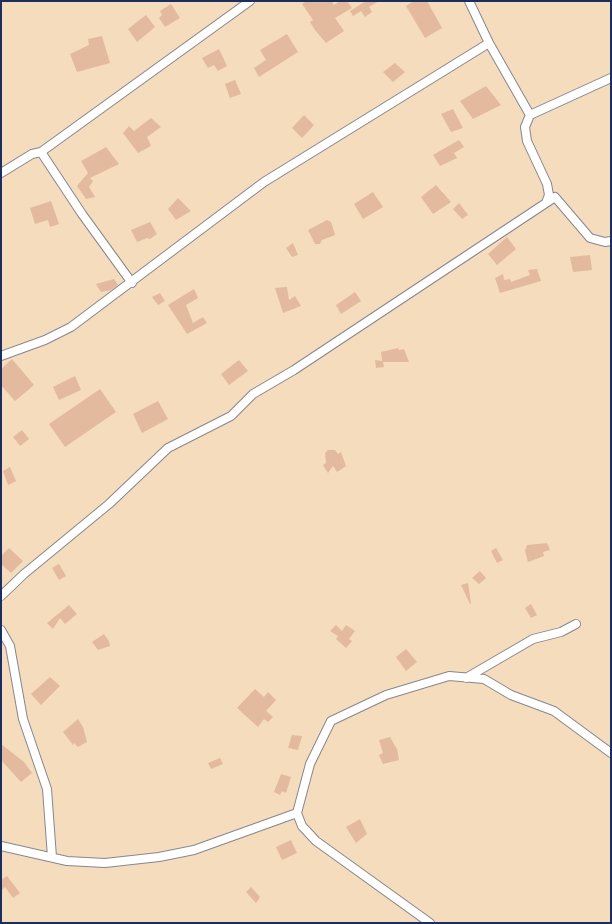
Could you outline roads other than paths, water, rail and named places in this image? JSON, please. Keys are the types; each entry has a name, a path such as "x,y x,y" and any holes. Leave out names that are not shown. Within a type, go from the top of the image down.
{"street":[{"path":"1,173 32,154 41,152 250,1"},
{"path":"469,1 488,43 530,115 526,128 527,141 547,184 549,195 546,203"},
{"path":"1,356 45,340 71,327 264,182 488,43"},
{"path":"530,115 611,78"},
{"path":"41,152 82,214 132,283"},
{"path":"1,596 24,574 109,504 168,448 231,416 253,394 294,370 554,197 590,238 605,242 611,241"},
{"path":"466,678 533,639 561,632 576,624"},
{"path":"1,630 10,646 23,719 47,789 52,857"},
{"path":"430,923 316,841 302,826 297,813 310,764 331,721 386,696 449,676 484,679 511,695 554,711 611,753"},
{"path":"1,846 52,857 105,863 159,857 194,850 297,813"}]}
